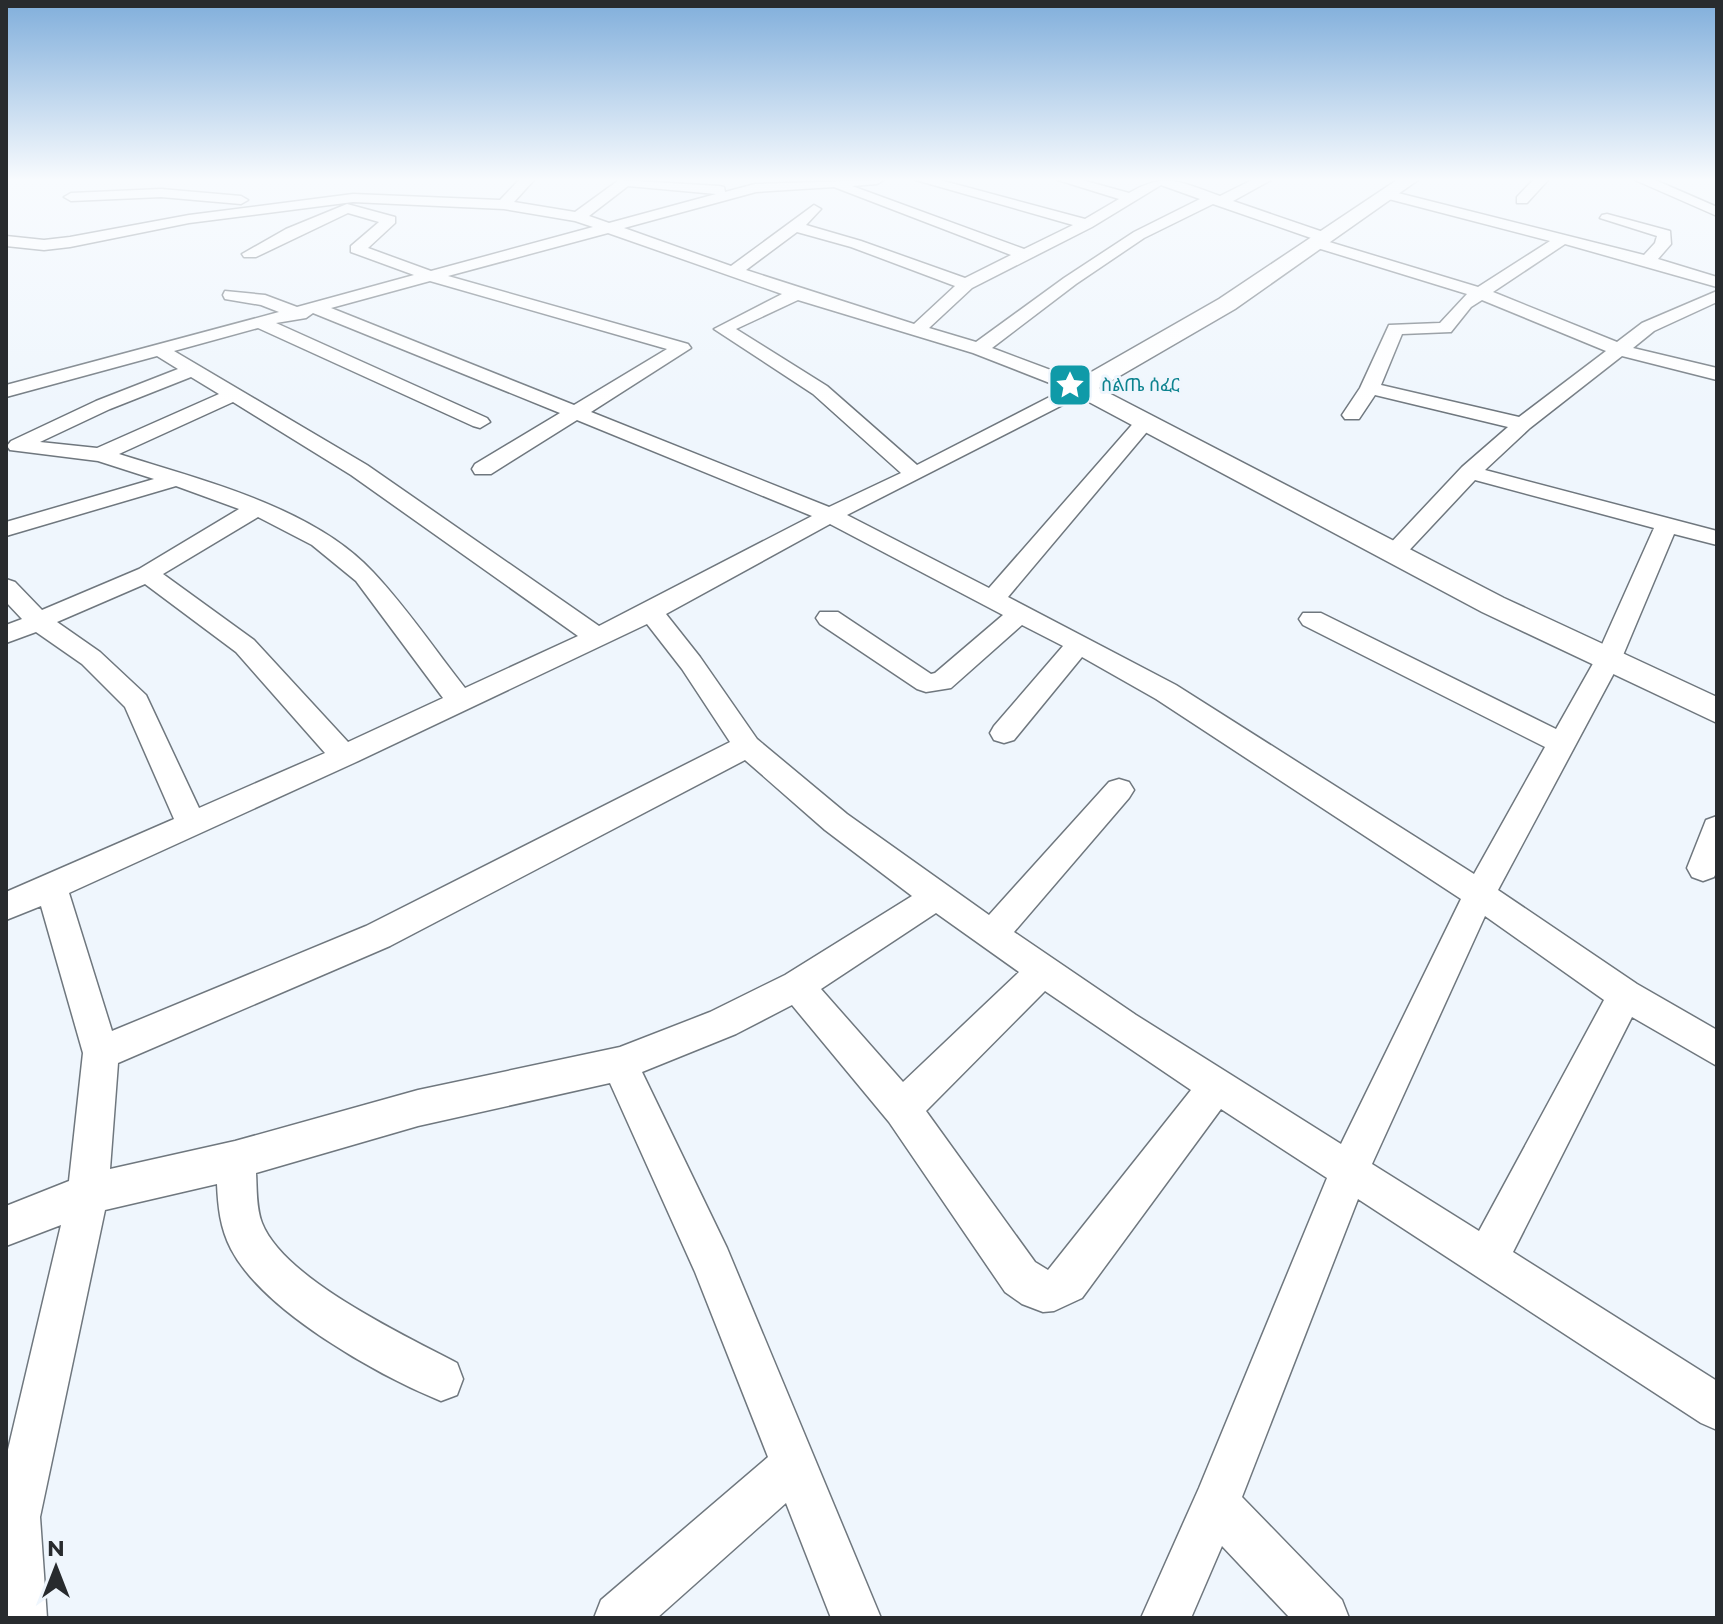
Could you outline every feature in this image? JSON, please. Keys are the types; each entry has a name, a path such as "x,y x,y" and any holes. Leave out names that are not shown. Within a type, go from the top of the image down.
{"street":[{"path":"375,256 433,277 703,339 820,390 915,474"},
{"path":"6,391 510,256"},
{"path":"688,256 797,294 979,349 1081,388 1393,554 1717,711"},
{"path":"733,272 755,256"},
{"path":"888,256 966,284"},
{"path":"917,330 966,284 1019,256"},
{"path":"979,349 1110,256"},
{"path":"6,907 344,756 651,612 830,515 1081,388 1227,304 1297,256"},
{"path":"1369,256 1480,293 1617,351 1693,371 1717,374"},
{"path":"1352,415 1370,388 1395,329 1445,328 1465,303 1537,256"},
{"path":"1626,256 1717,282"},
{"path":"1648,261 1653,256"},
{"path":"483,469 703,339 797,294"},
{"path":"231,295 309,311 578,412 830,515 1166,692 1479,894 1625,995 1717,1049"},
{"path":"1393,554 1470,472 1523,424 1648,327 1717,296"},
{"path":"263,324 480,422"},
{"path":"160,350 359,470 595,636"},
{"path":"12,449 103,405 191,370"},
{"path":"1370,388 1523,424"},
{"path":"100,455 233,395"},
{"path":"992,600 1144,423"},
{"path":"12,449 100,455 257,508 320,540 364,576 460,701"},
{"path":"1470,472 1716,538 1717,512"},
{"path":"6,529 177,479"},
{"path":"6,635 147,574 257,508"},
{"path":"1166,1618 1216,1504 1350,1169 1479,894 1608,660 1667,524"},
{"path":"147,574 245,646 344,756"},
{"path":"6,587 37,620 91,658 136,702 191,823"},
{"path":"651,612 691,663 747,746 836,822 991,935 1216,1086 1350,1169 1486,1261 1717,1407"},
{"path":"829,618 926,683 935,685 1019,614"},
{"path":"1312,619 1563,744"},
{"path":"1004,733 1079,644"},
{"path":"101,1053 378,936 747,746"},
{"path":"991,935 1119,790"},
{"path":"1703,868 1717,828"},
{"path":"22,1618 11,1523 88,1194 101,1053 52,888"},
{"path":"6,1226 88,1194 235,1160 418,1108 620,1064 723,1023 797,986 873,940 936,896"},
{"path":"902,1109 1043,971"},
{"path":"797,986 902,1109 1020,1277 1042,1293 1054,1293 1067,1283 1216,1086"},
{"path":"1486,1261 1625,995"},
{"path":"620,1064 712,1263 856,1618"},
{"path":"235,1160 244,1233 268,1266 305,1300 441,1379"},
{"path":"619,1618 794,1465"},
{"path":"1216,1504 1324,1618"}],"place":[{"name":"ስልጤ ሰፈር","path":"1070,385"}]}
